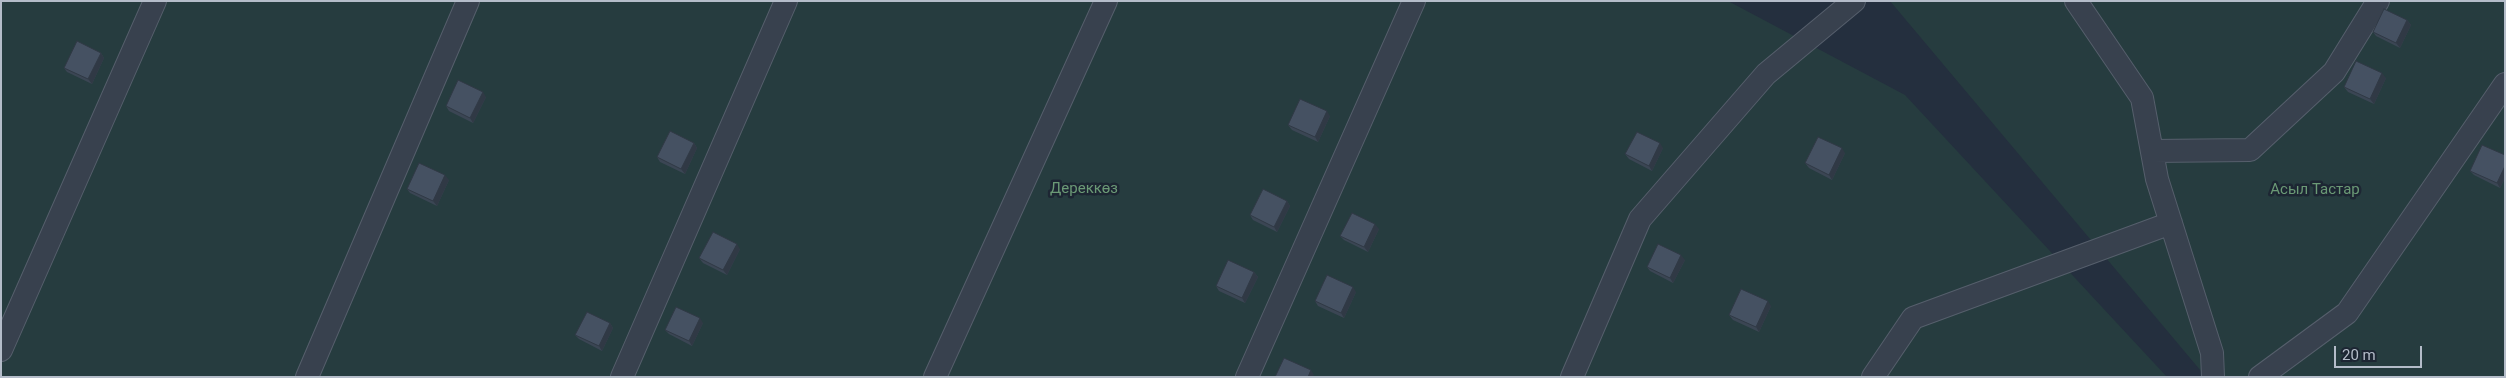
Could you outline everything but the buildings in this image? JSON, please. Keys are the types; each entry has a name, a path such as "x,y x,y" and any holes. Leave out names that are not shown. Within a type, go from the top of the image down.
{"street":[{"path":"1,350 155,1"},
{"path":"307,377 468,1"},
{"path":"622,377 786,1"},
{"path":"935,377 1106,1"},
{"path":"1247,377 1414,1"},
{"path":"1572,377 1640,219 1766,74 1854,1"},
{"path":"2076,1 2142,98 2157,179 2212,353 2213,377"},
{"path":"2152,151 2250,150 2334,72 2378,1"},
{"path":"2260,377 2347,313 2505,84"},
{"path":"1873,377 1913,318 2171,223"}],"green space":[{"name":"Дереккөз","path":"1,1 1728,1 1905,95 2167,377 1,377"},
{"name":"Асыл Тастар","path":"1890,1 2505,1 2505,377 2206,377"}]}
